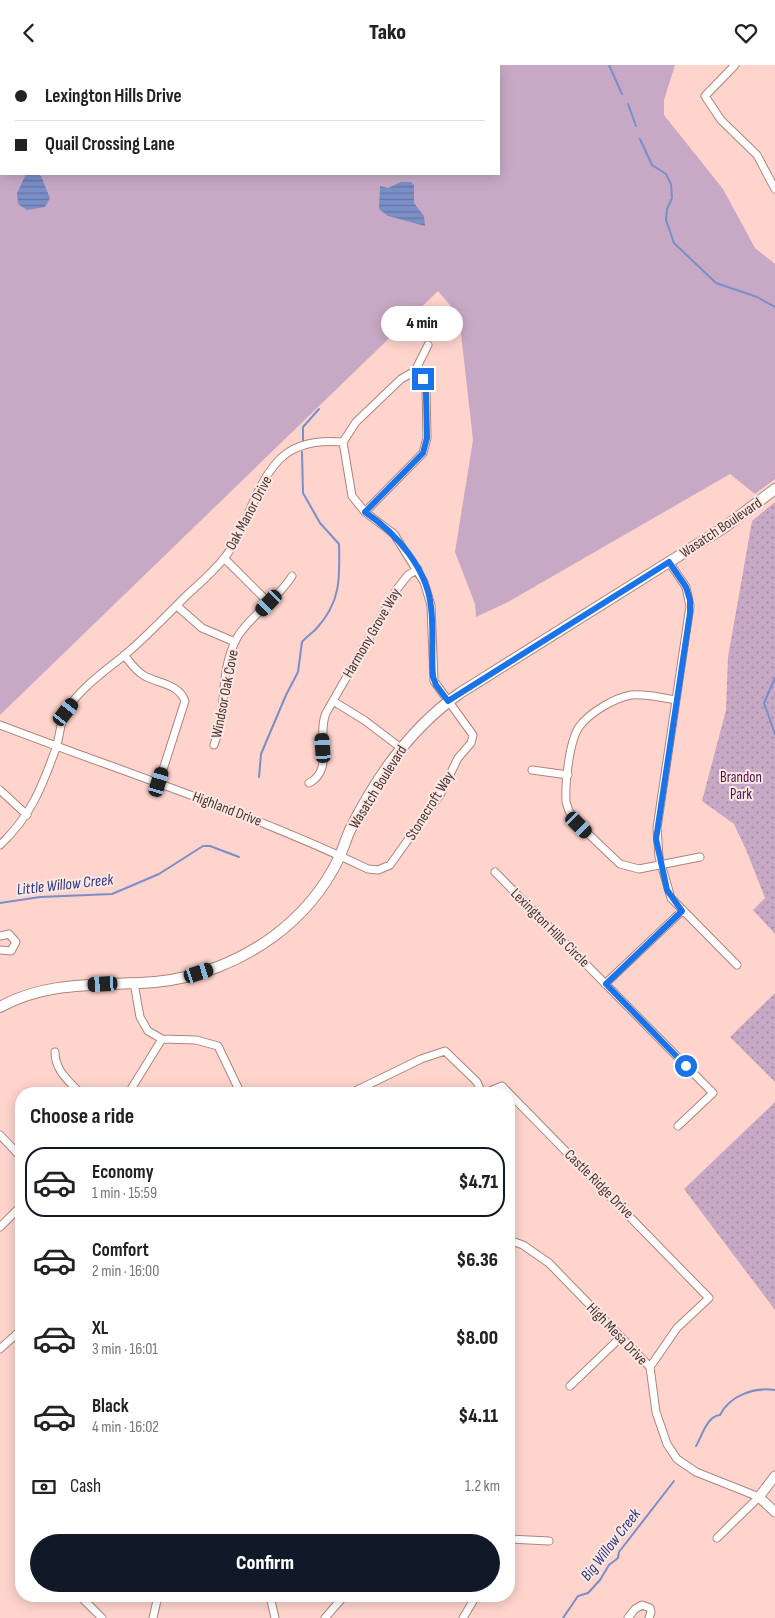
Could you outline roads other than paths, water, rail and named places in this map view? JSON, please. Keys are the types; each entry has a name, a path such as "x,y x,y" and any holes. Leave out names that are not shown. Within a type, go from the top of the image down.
{"main road":[{"name":"Wasatch Boulevard","path":"0,1007 20,997 55,987 171,980 199,973 239,957 261,945 288,925 311,901 330,876 361,812 401,748 422,724 448,701 725,527 775,489"}],"street":[{"path":"735,65 705,97 722,120 757,155 775,189"},
{"path":"428,345 415,371 406,375 363,416 343,442 350,492 356,503 394,534 418,569 431,605 433,677 436,685 448,701"},
{"path":"365,512 419,459 426,447 426,385 415,371"},
{"name":"Oak Manor Drive","path":"0,845 19,827 27,815 56,746 66,712 93,681 177,606 224,558 236,540 265,481 279,459 289,451 307,445 326,441 343,442"},
{"path":"224,558 269,603"},
{"path":"669,562 686,587 690,606 656,839 667,890 682,911 738,965"},
{"name":"Harmony Grove Way","path":"308,783 320,775 323,768 321,729 326,713 397,589 408,575 418,569"},
{"path":"177,606 202,628 235,642 244,628 282,590 292,576"},
{"name":"Windsor Oak Cove","path":"214,745 222,717 224,683 235,642"},
{"path":"124,655 141,674 175,688 185,701 159,782"},
{"path":"676,701 633,695 616,701 592,715 579,728 575,736 566,793 569,811 579,825 611,857 629,867 638,869 661,866 700,857"},
{"path":"333,701 364,720 401,748"},
{"name":"Stonecroft Way","path":"340,856 374,871 390,865 401,851 440,795 458,758 473,738 471,730 448,701"},
{"name":"Highland Drive","path":"0,725 159,782 293,834 340,856"},
{"path":"532,770 568,775"},
{"path":"0,790 27,815"},
{"name":"Lexington Hills Circle","path":"495,872 713,1093 678,1126"},
{"path":"606,984 682,911"},
{"path":"0,936 10,934 16,942 11,951 0,950"},
{"path":"134,983 143,1025 148,1031 162,1039 196,1040 218,1045 238,1087"},
{"path":"132,1087 162,1039"},
{"path":"363,1087 421,1059 445,1051 477,1082 480,1087"},
{"path":"55,1052 58,1069 75,1087"},
{"name":"Castle Ridge Drive","path":"515,1099 708,1298 673,1333 650,1367"},
{"path":"0,1135 15,1151"},
{"path":"0,1227 15,1212"},
{"name":"High Mesa Drive","path":"515,1242 523,1245 549,1263 650,1367 656,1412 667,1444 677,1459 696,1472 760,1497"},
{"path":"0,1349 15,1335"},
{"path":"570,1386 621,1337"},
{"path":"717,1538 760,1497 775,1476"},
{"path":"760,1497 775,1511"},
{"path":"515,1539 549,1541"},
{"path":"86,1602 102,1618"},
{"path":"152,1618 156,1602"},
{"path":"271,1602 275,1618"},
{"path":"325,1618 339,1602"},
{"path":"463,1618 472,1602"},
{"path":"628,1618 635,1609 642,1605 650,1608 651,1612 648,1618"}],"water":[{"path":"26,175 40,175 50,198 45,207 27,210 18,204 17,193"},
{"path":"401,182 411,182 414,185 414,203 424,216 425,226 388,216 379,209 380,186 388,188"}],"waterway":[{"name":"Big Willow Creek","path":"609,65 622,94"},
{"name":"Big Willow Creek","path":"628,104 636,126"},
{"name":"Big Willow Creek","path":"640,139 652,165 666,174 671,184 672,198 667,209 666,220 674,243 716,283 757,297 775,307"},
{"name":"Little Willow Creek","path":"303,441 303,427 319,409"},
{"name":"Little Willow Creek","path":"259,777 261,754 298,672 302,642 316,629 330,609 335,599 339,579 339,544 320,523 303,493 302,452"},
{"name":"Big Willow Creek","path":"775,678 764,703 775,734"},
{"name":"Little Willow Creek","path":"0,903 40,897 112,894 159,874 203,846 210,846 239,857"},
{"name":"Big Willow Creek","path":"696,1446 708,1423 715,1416 720,1415 730,1402 751,1391 775,1390"},
{"name":"Big Willow Creek","path":"563,1618 578,1596 588,1593 600,1580 609,1565 618,1558 619,1552 674,1481"}],"park label":[{"name":"Brandon Park","path":"741,786"}]}
